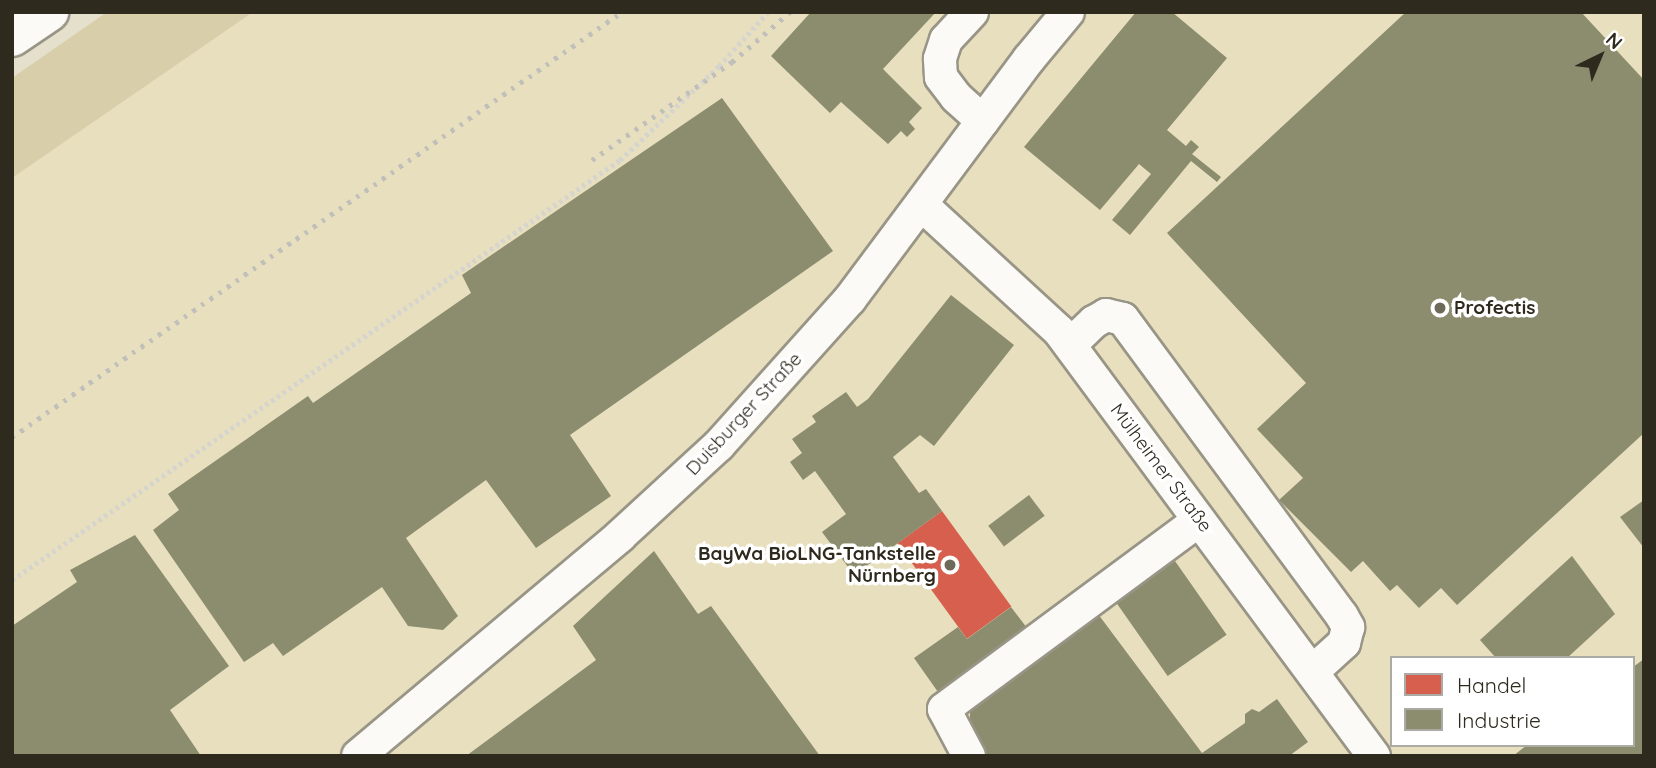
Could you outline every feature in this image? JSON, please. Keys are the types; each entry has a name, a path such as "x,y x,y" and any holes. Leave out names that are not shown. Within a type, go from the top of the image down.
{"highway":[{"path":"12,37 49,12"}],"street":[{"path":"972,12 946,40 940,59 941,77 956,97 983,121"},
{"name":"Duisburger Straße","path":"358,756 620,536 719,445 850,299 1068,12"},
{"name":"Mülheimer Straße","path":"922,205 1059,331 1374,756"},
{"path":"1070,345 1094,322 1107,315 1123,319 1348,627 1344,643 1312,672"},
{"path":"969,756 944,709 1199,520"}],"path":[{"path":"12,580 620,160 719,66 768,12"}],"shaded area":[{"path":"107,12 253,12 12,178 12,78"},
{"path":"253,12 1644,12 1644,756 12,756 12,178"}],"building: Handel":[{"path":"942,511 1011,606 967,639 898,543"}],"building: Industrie":[{"path":"811,12 936,12 883,69 922,108 909,122 915,129 907,137 901,131 888,144 841,102 830,113 771,56"},
{"path":"1136,12 1172,12 1227,58 1167,130 1186,146 1191,140 1199,147 1192,154 1221,177 1217,182 1191,161 1130,235 1112,220 1151,174 1139,164 1100,210 1024,147"},
{"name":"Profectis","path":"1406,12 1581,12 1644,80 1644,433 1457,605 1441,588 1419,608 1397,585 1390,591 1363,561 1351,572 1279,500 1303,478 1257,429 1306,383 1167,233"},
{"path":"722,98 833,251 570,435 611,496 536,548 486,480 406,538 458,616 443,630 408,626 382,587 283,656 273,643 244,662 153,530 179,510 168,494 308,396 313,403 471,293 462,275"},
{"path":"951,295 1014,345 934,446 920,435 893,457 919,493 926,489 942,511 854,575 822,532 846,514 815,471 803,480 790,462 802,453 792,439 816,422 812,416 846,392 857,407 868,399"},
{"path":"1029,495 1045,516 1004,546 988,526"},
{"path":"1644,500 1644,548 1620,517"},
{"path":"135,535 229,666 170,710 201,756 12,756 12,626 77,582 70,570"},
{"path":"654,551 698,614 711,606 820,756 466,756 596,660 573,626"},
{"path":"1572,556 1615,614 1569,656 1494,656 1480,640"},
{"path":"1175,561 1227,635 1168,676 1116,602"},
{"path":"1011,607 1027,628 938,692 914,658 958,627 967,639"},
{"path":"1098,614 1202,753 1245,723 1245,714 1252,709 1259,712 1277,699 1308,742 1289,756 982,756 968,737 971,703"},
{"path":"1644,659 1644,756 1513,756 1524,747 1635,747 1635,666"}],"railway":[{"path":"12,437 622,12"},
{"path":"592,160 732,62 790,12"}],"place":[{"name":"Profectis","path":"1440,308"},
{"name":"BayWa BioLNG-Tankstelle Nürnberg","path":"950,565"}]}
